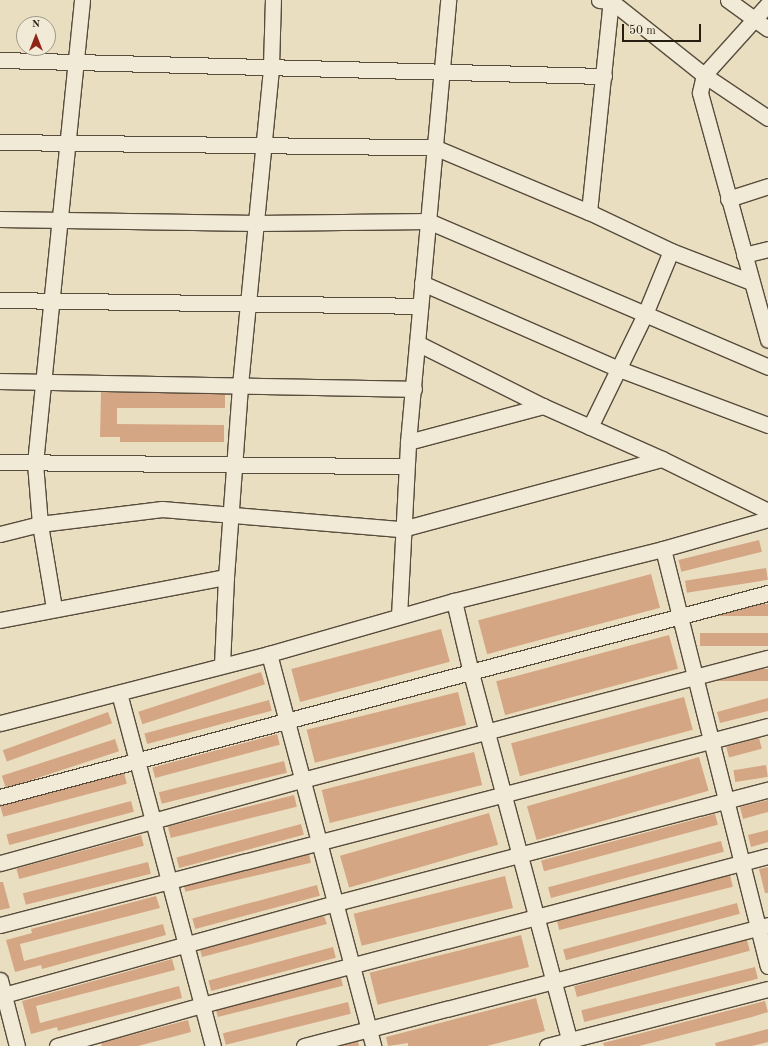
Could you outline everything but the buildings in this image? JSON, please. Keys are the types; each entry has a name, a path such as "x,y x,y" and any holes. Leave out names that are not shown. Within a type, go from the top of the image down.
{"street":[{"path":"54,608 40,524 34,463 53,301 82,0"},
{"path":"222,665 226,577 236,463 240,385 250,304 271,66 273,0"},
{"path":"399,616 406,466 448,0"},
{"path":"607,0 704,75 768,118"},
{"path":"589,212 604,76 607,0"},
{"path":"728,0 768,29"},
{"path":"768,4 755,21 704,75 700,93 750,282 764,314 768,340"},
{"path":"0,60 76,60 604,76"},
{"path":"0,142 434,147 589,212 671,251 750,282"},
{"path":"728,199 768,186"},
{"path":"0,219 61,218 257,223 428,221 768,367"},
{"path":"744,255 768,249"},
{"path":"590,427 645,314 671,251"},
{"path":"422,283 619,369 768,425"},
{"path":"0,300 420,306"},
{"path":"417,343 543,406 662,459 768,511"},
{"path":"0,382 414,389"},
{"path":"408,442 543,406"},
{"path":"0,534 40,524 150,509 232,517 402,529 662,459"},
{"path":"0,462 236,463 406,466"},
{"path":"0,723 268,654 454,600 663,549 768,519"},
{"path":"663,549 742,862 763,927 768,966"},
{"path":"0,620 54,608 226,577"},
{"path":"0,797 768,593"},
{"path":"454,600 471,673 536,916 555,981 570,1043"},
{"path":"268,654 353,965 373,1046"},
{"path":"0,863 154,822 302,780 768,658"},
{"path":"119,693 213,1046"},
{"path":"0,924 320,843 768,726"},
{"path":"17,1046 1,990 186,944 336,903 768,790"},
{"path":"57,1046 202,1005 768,856"},
{"path":"304,1046 763,927"},
{"path":"547,1046 570,1043 768,989"}]}
